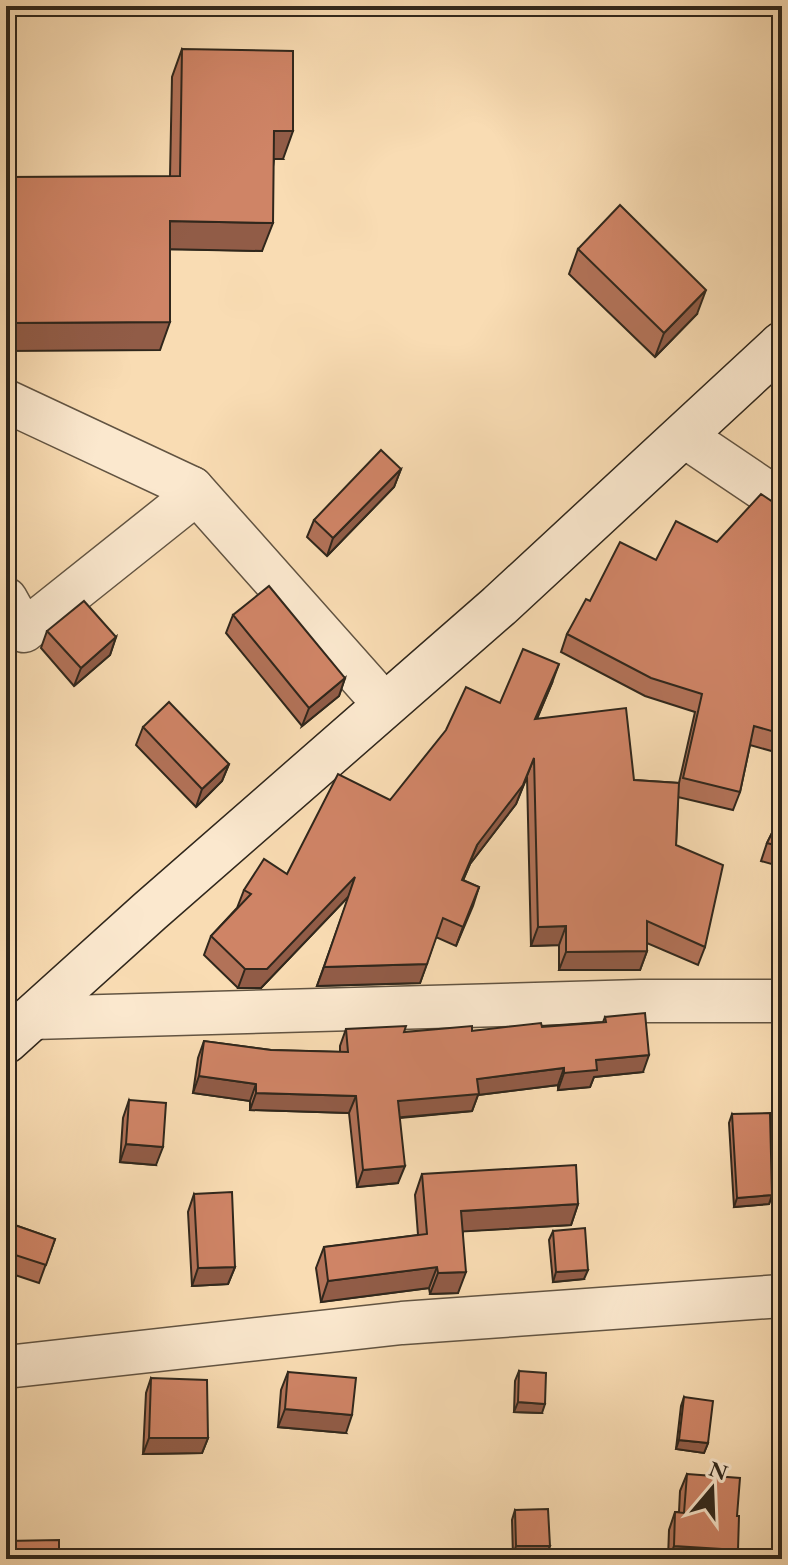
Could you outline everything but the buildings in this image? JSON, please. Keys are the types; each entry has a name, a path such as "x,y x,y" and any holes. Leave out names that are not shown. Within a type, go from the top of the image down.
{"main road":[{"path":"19,1029 499,606 782,344"}],"street":[{"path":"6,401 192,488 385,705"},
{"path":"684,436 782,502"},
{"path":"6,599 24,631 187,501 192,488"},
{"path":"19,1029 641,1001 782,1001"},
{"path":"6,1367 402,1323 782,1296"}]}
